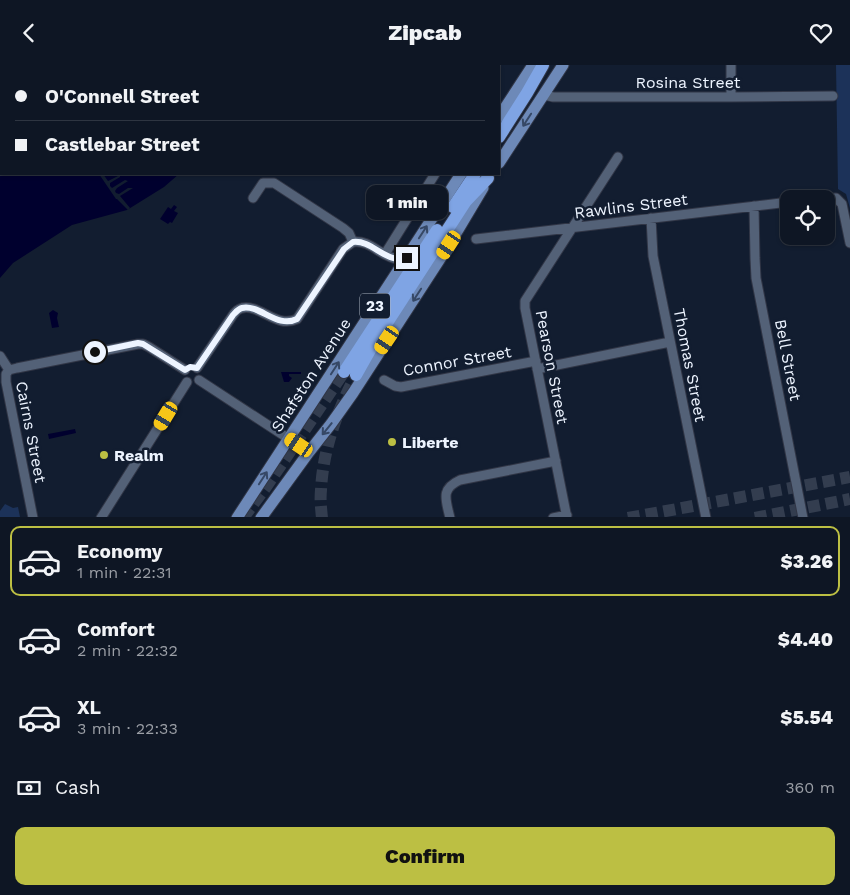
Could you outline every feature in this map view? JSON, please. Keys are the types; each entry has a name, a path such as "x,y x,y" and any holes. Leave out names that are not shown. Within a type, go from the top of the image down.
{"highway":[{"path":"500,135 543,65"},
{"path":"474,175 350,374 374,343 466,201 490,176"}],"main road":[{"path":"500,115 533,65"},
{"path":"500,161 563,65"},
{"name":"Shafston Avenue","path":"237,517 460,175"},
{"name":"23","path":"261,517 331,424 368,369 449,245 490,176"}],"street":[{"path":"731,65 732,97"},
{"name":"Rosina Street","path":"544,95 553,97 834,95"},
{"name":"Pearson Street","path":"567,516 525,301 618,157"},
{"path":"385,254 433,175"},
{"path":"253,198 263,183 274,183 343,228 349,233 353,242"},
{"path":"835,198 842,204 850,243"},
{"name":"Rawlins Street","path":"476,239 780,203"},
{"name":"Bell Street","path":"754,206 756,279 803,517"},
{"name":"Thomas Street","path":"651,218 653,256 706,517"},
{"path":"197,368 233,315 241,309 253,309 284,322 297,319 344,249 353,242 363,242 397,259 407,258"},
{"path":"9,370 138,343 149,347 185,370"},
{"name":"Connor Street","path":"384,380 401,387 670,343"},
{"name":"Cairns Street","path":"0,355 9,370 6,374 6,382 32,517"},
{"path":"185,370 190,367 197,368"},
{"path":"197,368 200,373 199,380"},
{"path":"185,370 184,376 187,382"},
{"path":"199,380 309,452"},
{"path":"187,382 193,383 199,380"},
{"path":"101,517 187,382"},
{"path":"450,517 446,493 453,483 556,461"},
{"path":"553,517 567,516"}],"shaded area":[{"path":"836,65 850,65 850,208 846,194 838,189"},
{"path":"0,175 178,175 164,187 127,210 72,225 13,263 0,278"},
{"path":"174,205 177,207 174,211 178,213 172,223 168,224 160,219 168,207 171,209"},
{"path":"53,310 58,313 59,327 52,328 49,313"},
{"path":"281,372 301,372 301,374 289,374 292,378 289,382 284,382"},
{"path":"75,429 76,433 49,439 48,434"},
{"path":"5,504 13,508 18,507 20,517 0,517 0,511"}],"pier":[{"path":"100,175 104,175 108,181 120,176 110,183 112,188 125,180 128,181 117,188 116,193 119,194 128,188 133,188 120,196 130,208 128,210 116,199"}],"tunnel":[{"path":"244,517 344,372"},
{"path":"322,517 322,475 328,445 337,416 356,375"},
{"path":"633,517 850,477"},
{"path":"760,517 850,499"}],"place":[{"name":"Liberte","path":"392,442"},
{"name":"Realm","path":"104,455"}],"route":[{"path":"95,352 138,343 149,347 185,370 190,367 197,368 233,315 241,309 253,309 284,322 297,319 350,243 356,241 363,242 397,259 407,258"}]}
